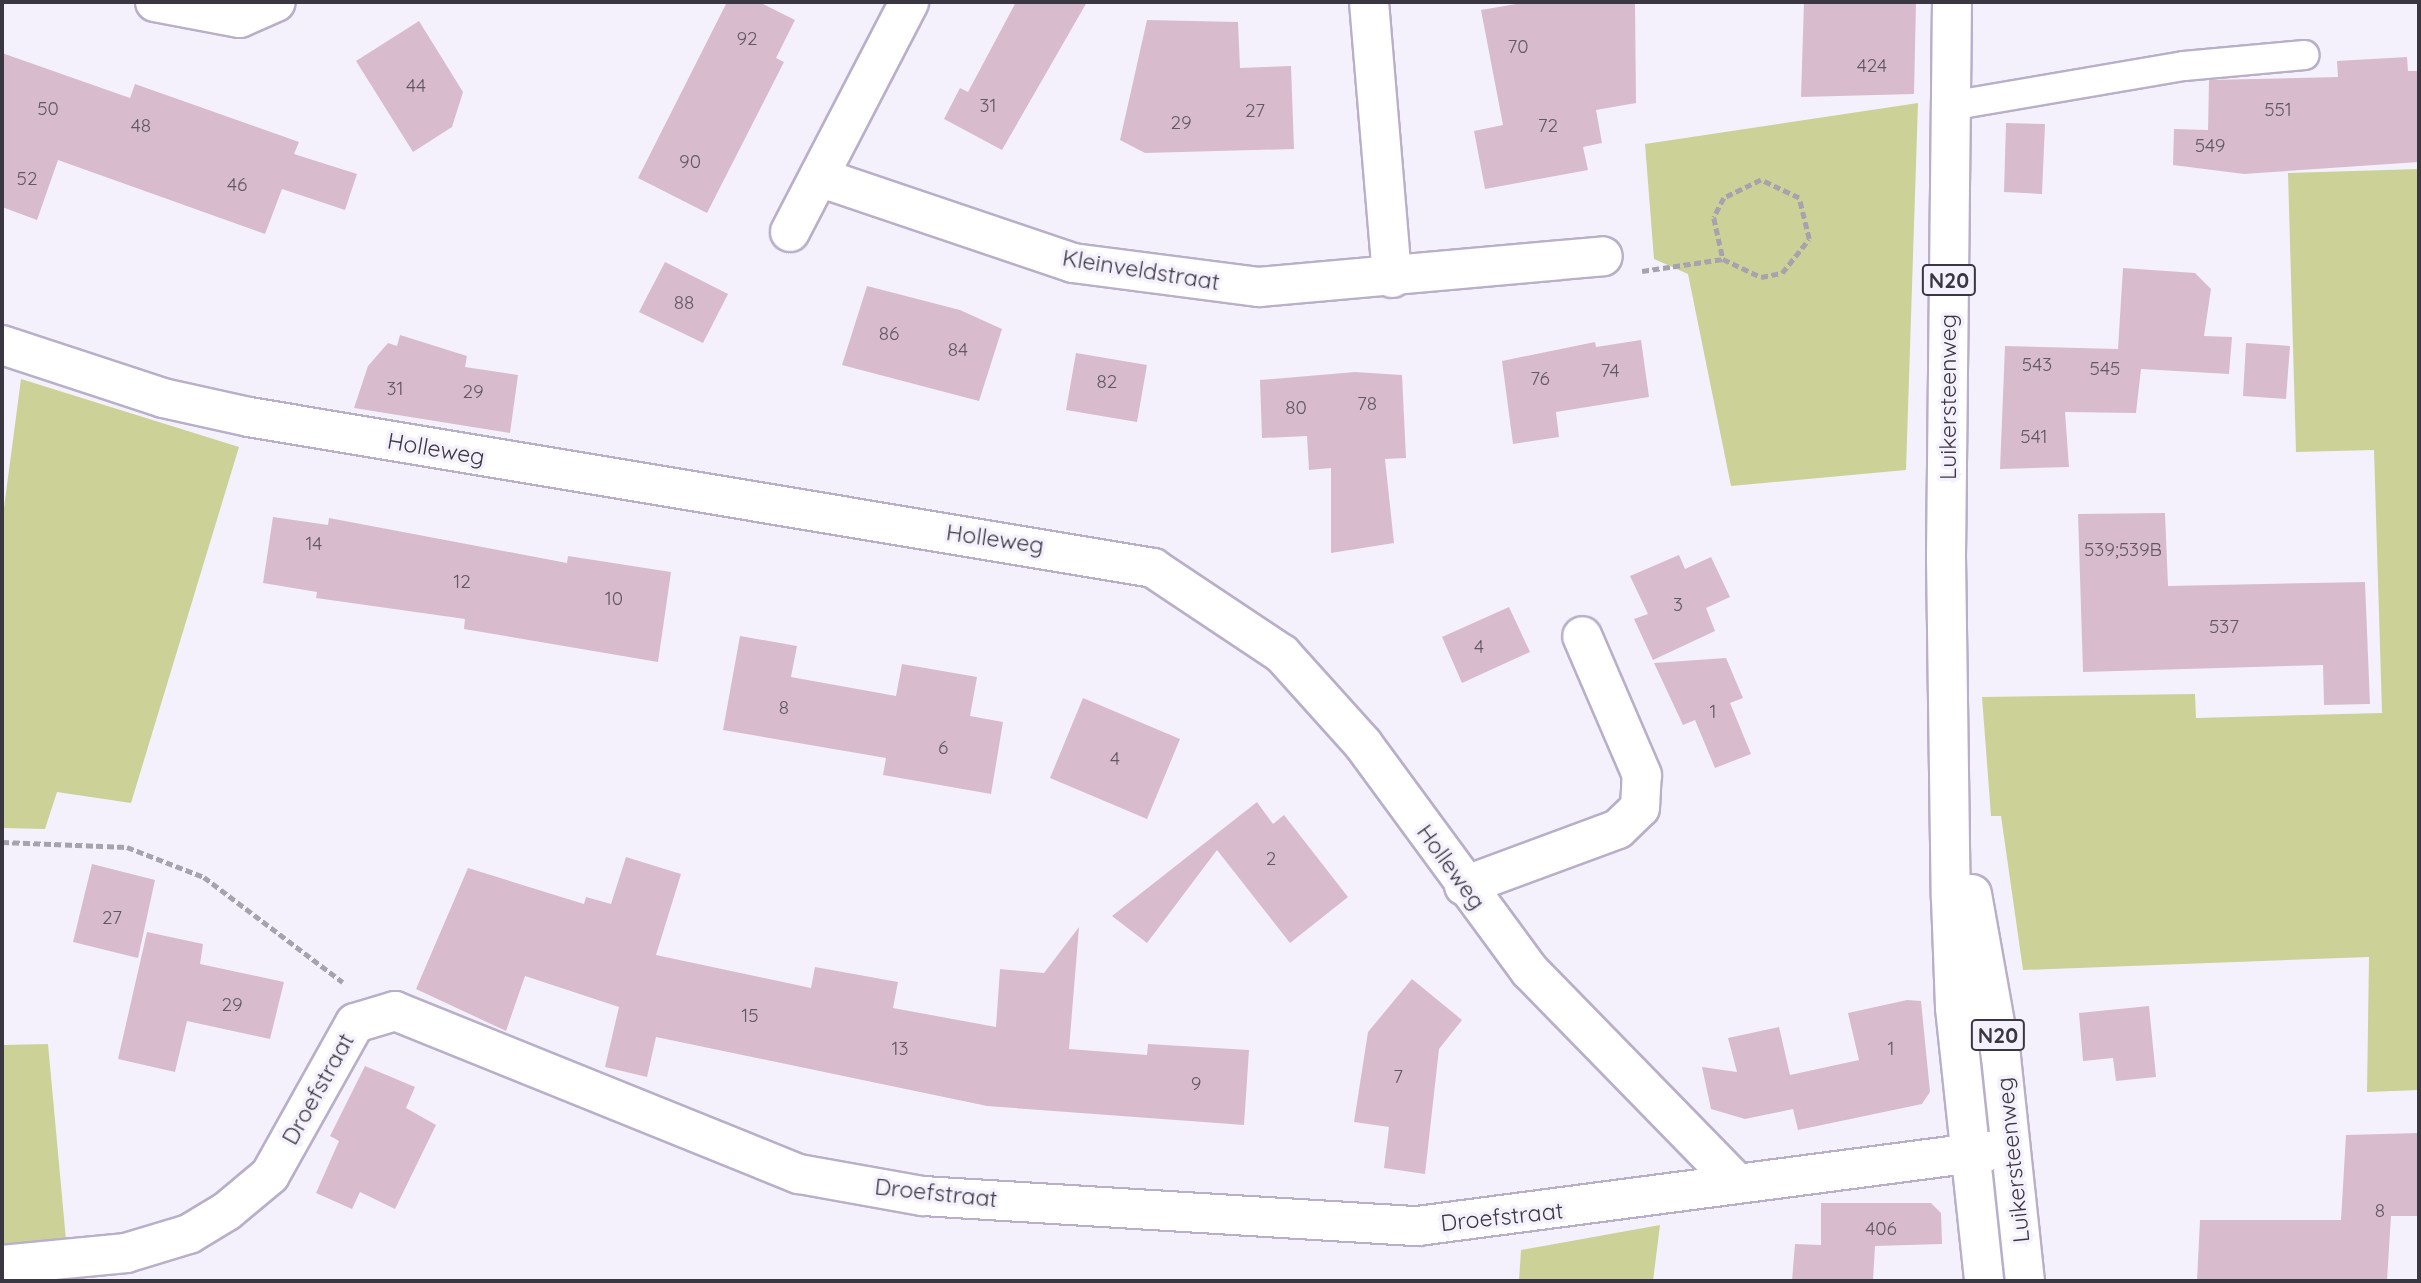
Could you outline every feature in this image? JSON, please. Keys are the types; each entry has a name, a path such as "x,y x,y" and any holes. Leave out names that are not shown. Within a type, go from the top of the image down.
{"street":[{"path":"155,2 240,18 276,2"},
{"path":"790,232 909,2"},
{"path":"1369,2 1392,278"},
{"name":"Luikersteenweg","path":"1952,2 1946,557 1953,792 1955,996 1984,1281"},
{"name":"Kleinveldstraat","path":"819,177 1073,263 1259,287 1392,278 1604,256"},
{"name":"Holleweg","path":"2,345 163,398 249,417 1153,568 1282,654 1363,744 1464,886 1590,1038 1736,1182"},
{"path":"1464,886 1618,829 1640,808 1642,775 1582,636"},
{"name":"Luikersteenweg","path":"1953,792 2013,1148 2025,1281"},
{"name":"Droefstraat","path":"2,1265 126,1253 190,1234 227,1212 270,1175 355,1023 379,1012 415,1018 799,1174 923,1196 1418,1226 1736,1182 2013,1148"}],"lane":[{"path":"1950,106 2183,66 2305,55"}],"path":[{"path":"1604,256 1630,272 1723,259 1761,277 1783,273 1809,239 1800,198 1762,180 1724,198 1714,218 1723,259"},
{"path":"2,842 127,847 204,877 379,1012"}],"green space":[{"path":"1918,103 1906,470 1731,486 1688,274 1654,259 1645,144"},
{"path":"2419,169 2419,1090 2367,1092 2369,957 2023,970 2001,816 1991,816 1982,697 2195,694 2196,718 2382,713 2374,450 2296,452 2288,173"},
{"path":"21,379 239,447 131,803 57,792 45,829 2,828 2,523"},
{"path":"48,1044 66,1240 2,1245 2,1045"},
{"path":"1660,1225 1653,1281 1519,1281 1521,1250"}],"building":[{"path":"727,2 759,2 795,20 776,58 784,62 707,213 638,178"},
{"path":"1016,2 1087,2 1002,150 944,119 960,88 968,92"},
{"path":"1527,2 1635,2 1636,103 1596,110 1602,143 1583,147 1588,170 1485,189 1474,131 1503,125 1481,10"},
{"path":"1804,2 1916,2 1914,94 1801,97"},
{"path":"1147,20 1238,22 1240,68 1291,66 1294,149 1145,153 1120,140"},
{"path":"419,21 463,92 452,127 413,152 356,61"},
{"path":"2,53 130,98 135,84 299,142 294,154 357,174 345,210 282,189 265,234 58,160 37,220 2,207"},
{"path":"2407,57 2408,71 2419,71 2419,162 2244,174 2173,165 2174,129 2208,130 2209,80 2338,77 2337,61"},
{"path":"2006,123 2045,124 2042,194 2004,192"},
{"path":"665,262 728,294 703,343 639,312"},
{"path":"2123,268 2195,273 2211,289 2204,336 2232,337 2229,374 2141,369 2136,413 2065,412 2069,467 2000,469 2005,346 2118,349"},
{"path":"867,286 960,310 1002,329 979,401 842,365"},
{"path":"400,335 467,356 465,367 518,375 510,433 354,408 368,366 388,343 397,346"},
{"path":"1641,340 1649,397 1556,412 1559,437 1513,444 1502,361 1595,342 1596,347"},
{"path":"2246,343 2290,346 2286,399 2243,396"},
{"path":"1076,353 1147,365 1137,422 1066,410"},
{"path":"1355,372 1402,375 1406,458 1385,459 1394,543 1331,553 1331,468 1309,470 1307,436 1262,438 1260,380"},
{"path":"2165,513 2168,586 2365,582 2370,704 2324,705 2323,665 2083,672 2078,514"},
{"path":"273,517 328,525 329,518 567,563 568,556 671,572 658,662 464,629 465,619 316,598 317,592 263,583"},
{"path":"1679,555 1685,569 1711,557 1730,597 1706,608 1715,631 1653,660 1634,619 1648,614 1630,576"},
{"path":"1509,607 1530,652 1462,683 1442,637"},
{"path":"740,636 797,646 791,677 896,696 902,664 977,677 970,716 1003,722 991,794 883,775 886,758 723,730"},
{"path":"1726,658 1743,698 1730,703 1751,754 1715,768 1695,720 1683,725 1654,663"},
{"path":"1083,698 1180,739 1147,819 1050,778"},
{"path":"1257,802 1273,824 1284,815 1348,897 1290,943 1217,850 1147,943 1112,916"},
{"path":"626,857 681,874 656,955 811,988 815,967 898,982 893,1008 996,1027 1000,969 1044,973 1079,927 1069,1049 1147,1055 1148,1044 1249,1050 1244,1125 987,1106 656,1037 647,1077 605,1067 619,1007 525,976 506,1031 416,989 468,868 584,904 586,897 611,904"},
{"path":"92,864 155,880 138,958 73,942"},
{"path":"147,932 203,944 200,964 284,982 270,1039 187,1021 175,1072 118,1059"},
{"path":"1412,979 1462,1020 1439,1049 1425,1174 1384,1168 1389,1127 1354,1122 1368,1032"},
{"path":"1907,1000 1921,1001 1930,1092 1922,1104 1798,1130 1793,1109 1745,1119 1711,1109 1702,1067 1737,1072 1728,1038 1779,1027 1790,1075 1859,1060 1848,1013"},
{"path":"2149,1006 2156,1077 2116,1081 2113,1058 2083,1061 2079,1013"},
{"path":"365,1066 415,1087 406,1108 436,1125 395,1209 360,1192 352,1209 316,1193 339,1141 330,1136"},
{"path":"2419,1133 2419,1216 2391,1216 2387,1281 2197,1281 2200,1220 2341,1220 2346,1135"},
{"path":"1821,1203 1931,1203 1941,1213 1942,1244 1875,1246 1873,1281 1792,1281 1795,1244 1821,1245"}]}
